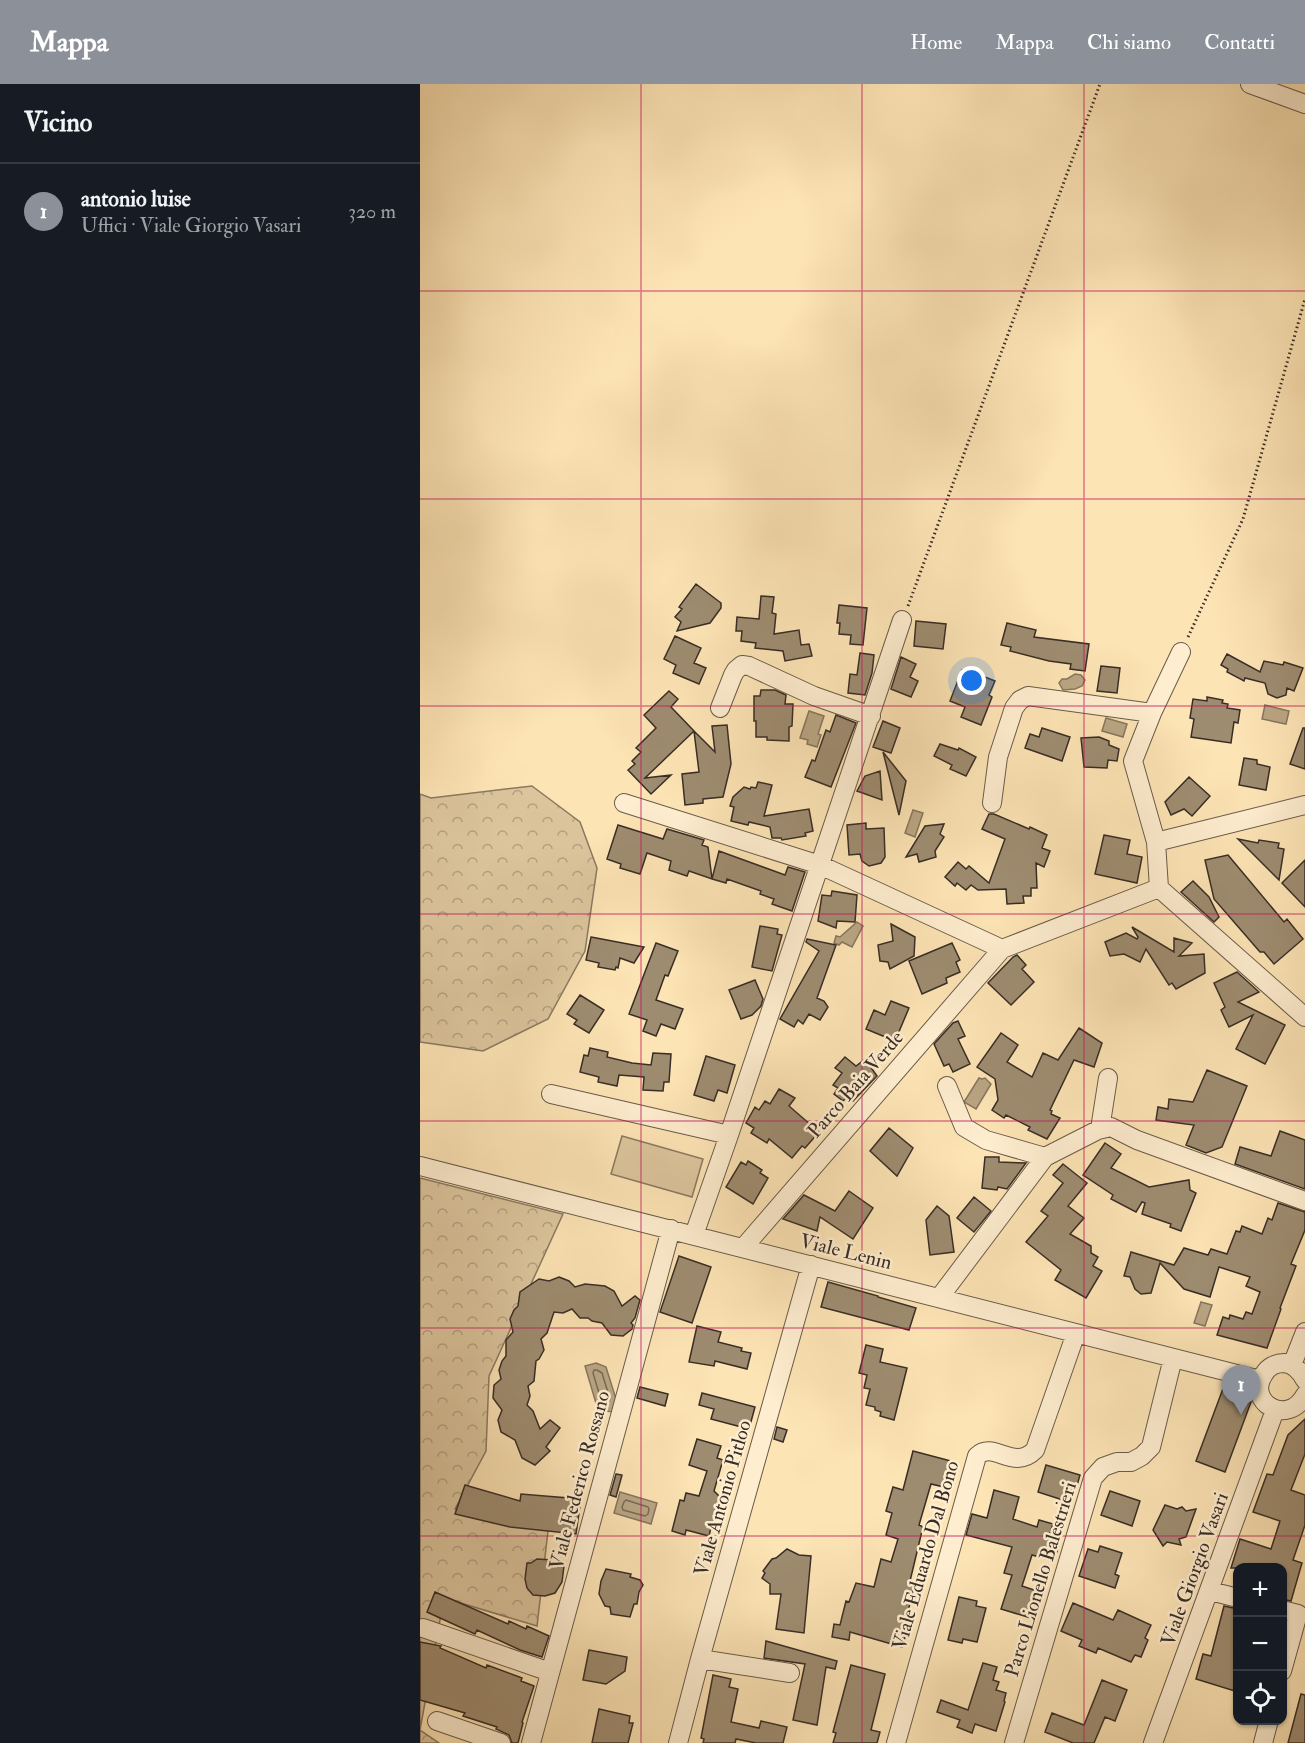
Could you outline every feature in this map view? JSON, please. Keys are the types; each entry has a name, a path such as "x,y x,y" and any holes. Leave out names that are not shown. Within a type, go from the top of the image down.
{"street":[{"path":"1250,84 1305,104"},
{"path":"694,1235 902,620"},
{"path":"1181,652 1152,713 1133,761 1156,842 1159,888 1305,1017"},
{"path":"720,708 730,679 742,665 749,666 814,696 871,716"},
{"path":"992,803 998,757 1014,708 1020,700 1028,696 1152,713"},
{"path":"624,803 820,865 1002,949"},
{"path":"1156,842 1305,805"},
{"name":"Parco Baia Verde","path":"743,1248 1002,949 1159,888"},
{"path":"1100,1129 1108,1078"},
{"path":"947,1086 964,1127 986,1140 1045,1158"},
{"path":"550,1094 729,1135"},
{"path":"939,1298 1045,1158 1100,1129 1112,1127 1137,1140 1305,1201"},
{"name":"Viale Lenin","path":"420,1166 1260,1380"},
{"name":"Viale Federico Rossano","path":"531,1743 671,1229"},
{"name":"Viale Antonio Pitloo","path":"678,1743 811,1265"},
{"path":"1292,1365 1305,1332"},
{"name":"Viale Eduardo Dal Bono","path":"896,1743 977,1456 987,1450 1021,1459 1035,1450 1076,1333"},
{"name":"Parco Lionello Balestrieri","path":"1014,1743 1093,1478 1103,1467 1117,1462 1131,1462 1151,1447 1173,1358"},
{"path":"1305,1380 1299,1370 1292,1365 1284,1364 1274,1365 1260,1380 1263,1400 1275,1410 1283,1411 1296,1407 1305,1395"},
{"name":"Viale Giorgio Vasari","path":"1159,1742 1275,1410"},
{"path":"1210,1591 1233,1597"},
{"path":"1287,1611 1298,1614 1287,1653"},
{"path":"423,1628 550,1672"},
{"path":"700,1659 790,1673"},
{"path":"437,1721 501,1743"},
{"path":"1263,1743 1268,1725"}],"path":[{"path":"902,620 1101,84"},
{"path":"1181,652 1243,519 1305,299"}],"green space":[{"path":"532,786 580,822 597,868 585,951 548,1019 483,1051 420,1042 420,794 431,798"},
{"path":"622,1136 703,1159 692,1197 611,1174"},
{"path":"420,1178 563,1214 489,1376 486,1451 455,1509 548,1531 537,1626 444,1598 420,1730"},
{"path":"420,1730 439,1743 420,1743"}],"water":[{"path":"1075,674 1081,675 1085,680 1082,686 1063,690 1059,683 1062,679"},
{"path":"1265,705 1289,711 1286,724 1262,719"},
{"path":"809,711 824,716 818,734 821,735 817,747 807,744 808,740 800,738"},
{"path":"1106,718 1127,724 1123,737 1102,731"},
{"path":"913,810 923,813 915,837 905,833"},
{"path":"857,922 863,926 852,947 842,942 839,945 834,943 836,936 840,937"},
{"path":"979,1078 985,1078 991,1084 976,1109 964,1102"},
{"path":"1201,1302 1212,1305 1205,1326 1194,1323"},
{"path":"596,1363 606,1367 616,1399 613,1412 598,1410 585,1366"},
{"path":"620,1492 657,1503 651,1524 614,1513"}],"building":[{"path":"696,584 721,603 721,608 710,623 677,631 681,622 675,617 682,609 679,607"},
{"path":"761,596 774,597 772,613 776,614 774,634 799,630 801,645 809,644 812,656 785,661 783,651 755,648 756,643 741,641 742,631 736,631 737,617 759,619"},
{"path":"839,605 867,608 863,645 850,644 851,635 839,634 840,623 837,623"},
{"path":"916,621 946,624 943,649 914,646"},
{"path":"1007,623 1036,630 1034,637 1089,644 1085,671 1070,669 1071,664 1010,651 1011,647 1001,645"},
{"path":"675,636 701,648 694,663 706,668 699,684 673,673 676,665 664,659"},
{"path":"860,653 874,655 872,673 865,695 848,693 850,674 857,675"},
{"path":"1227,654 1260,672 1264,661 1283,665 1284,662 1303,668 1294,691 1287,688 1286,695 1277,698 1268,694 1265,683 1245,678 1244,681 1227,672 1228,669 1221,665"},
{"path":"901,657 916,664 910,677 918,681 911,697 891,689"},
{"path":"1101,666 1120,668 1117,693 1097,691"},
{"path":"962,670 995,681 989,695 992,697 981,725 961,717 965,707 950,701"},
{"path":"761,690 775,690 786,695 785,704 793,704 789,741 756,737 754,696 760,696"},
{"path":"669,691 678,699 671,707 694,731 645,778 671,775 651,794 628,770 635,764 632,761 641,752 636,748 656,728 644,715"},
{"path":"1207,697 1223,700 1222,703 1228,704 1227,708 1240,710 1238,723 1234,722 1231,743 1191,737 1194,719 1190,718 1193,699 1207,701"},
{"path":"836,715 856,723 831,787 805,777 812,760 815,761 826,730 830,732"},
{"path":"883,721 900,728 891,753 873,747"},
{"path":"727,725 731,764 723,797 703,799 703,803 685,805 682,774 699,772 694,731 715,752 712,726"},
{"path":"1042,728 1070,737 1062,761 1025,748 1030,734 1039,737"},
{"path":"1303,728 1305,728 1305,769 1290,764"},
{"path":"1099,737 1119,749 1117,761 1108,760 1107,768 1084,767 1081,738"},
{"path":"940,744 958,750 959,748 976,757 966,776 950,769 952,765 934,756"},
{"path":"883,752 906,781 899,815"},
{"path":"1244,758 1257,760 1257,764 1270,767 1266,790 1239,785"},
{"path":"880,771 882,800 857,791 865,776"},
{"path":"1189,777 1210,796 1192,816 1184,809 1171,815 1165,802"},
{"path":"758,782 772,785 764,816 809,809 813,831 805,833 806,836 782,840 772,838 770,827 731,821 734,807 730,806 733,797 744,787 756,788"},
{"path":"989,814 1047,835 1042,848 1050,851 1044,867 1036,863 1037,888 1031,888 1031,896 1023,896 1024,903 1007,904 1006,889 978,890 971,885 966,890 957,883 955,886 945,877 958,862 966,869 969,866 989,883 1005,839 982,829"},
{"path":"866,823 866,829 884,828 885,857 881,863 869,866 862,861 860,854 849,855 847,825"},
{"path":"944,824 940,834 944,837 935,851 936,857 919,862 917,854 906,857 925,826"},
{"path":"618,825 663,839 667,829 704,840 702,845 708,847 712,879 689,871 687,876 669,870 671,861 647,853 640,874 620,868 621,864 607,859"},
{"path":"1104,835 1130,840 1127,854 1142,857 1137,883 1095,874"},
{"path":"1238,839 1258,843 1259,840 1279,843 1278,848 1284,849 1279,880"},
{"path":"719,851 785,875 788,867 805,872 792,911 772,904 774,899 760,894 761,891 727,879 726,883 712,879"},
{"path":"1228,855 1284,922 1287,919 1303,939 1274,964 1264,952 1260,952 1214,899 1205,860"},
{"path":"1305,860 1305,907 1282,883"},
{"path":"1193,881 1209,897 1219,917 1214,922 1181,892"},
{"path":"832,891 857,895 855,922 837,921 836,928 818,921 822,895 831,896"},
{"path":"891,924 915,937 914,956 890,969 888,962 880,961 878,945 893,941"},
{"path":"760,926 778,929 777,934 782,935 772,971 752,967"},
{"path":"1132,927 1174,952 1174,938 1192,943 1179,956 1204,954 1205,973 1176,989 1172,983 1169,985 1146,949 1140,962 1124,954 1110,956 1105,942 1126,933 1137,939"},
{"path":"591,937 644,947 634,963 620,958 618,968 616,967 615,970 598,967 599,963 586,960"},
{"path":"807,939 836,945 817,998 824,1001 828,1007 820,1020 809,1014 803,1024 798,1020 794,1027 780,1019 819,951 806,942"},
{"path":"656,943 678,951 668,976 665,975 656,1000 683,1009 675,1029 661,1024 656,1036 643,1031 647,1020 629,1014"},
{"path":"952,943 960,960 956,962 960,972 946,978 947,983 922,994 909,961"},
{"path":"1017,955 1026,965 1022,969 1034,982 1011,1005 988,983"},
{"path":"1237,972 1259,992 1238,1002 1285,1025 1265,1064 1236,1049 1253,1015 1229,1027 1221,1010 1225,1007 1214,983"},
{"path":"755,980 763,999 761,1006 752,1015 741,1019 729,990"},
{"path":"580,995 604,1010 589,1033 574,1024 577,1020 567,1014"},
{"path":"891,1001 909,1008 895,1041 866,1029 874,1010 885,1015"},
{"path":"958,1021 965,1036 958,1039 970,1064 953,1072 949,1064 944,1066 934,1044 953,1023"},
{"path":"1079,1028 1102,1043 1094,1067 1074,1060 1050,1110 1051,1114 1060,1118 1047,1139 1028,1130 1030,1127 1006,1115 1004,1118 992,1110 998,1100 995,1079 977,1067 1001,1033 1018,1045 1007,1062 1032,1077 1043,1053 1058,1060"},
{"path":"590,1048 608,1052 607,1057 651,1065 653,1053 671,1054 669,1082 664,1082 663,1091 643,1090 644,1077 619,1075 617,1086 598,1082 599,1077 580,1072 584,1055 588,1056"},
{"path":"706,1056 735,1065 727,1093 718,1090 714,1101 694,1095"},
{"path":"845,1057 856,1066 865,1059 877,1076 853,1101 847,1097 843,1101 834,1094 838,1088 833,1085 842,1073 835,1068"},
{"path":"1207,1070 1247,1086 1222,1147 1206,1153 1186,1145 1194,1125 1156,1120 1158,1107 1168,1109 1169,1099 1193,1102"},
{"path":"779,1089 795,1098 789,1106 819,1132 805,1148 802,1146 792,1158 769,1139 767,1143 751,1133 754,1128 746,1123 755,1107 759,1110 765,1101 770,1104"},
{"path":"889,1128 913,1148 897,1176 870,1151"},
{"path":"1280,1131 1305,1140 1305,1189 1235,1164 1240,1147 1271,1156"},
{"path":"1105,1143 1121,1154 1111,1168 1149,1187 1189,1180 1190,1190 1196,1193 1181,1231 1170,1227 1171,1224 1142,1214 1145,1203 1142,1202 1136,1212 1111,1199 1113,1195 1083,1175"},
{"path":"985,1157 999,1157 999,1162 1026,1163 1007,1189 982,1188"},
{"path":"748,1161 762,1170 760,1173 768,1178 753,1204 726,1187 741,1162 746,1165"},
{"path":"1063,1164 1087,1183 1068,1206 1084,1218 1070,1234 1091,1246 1091,1253 1098,1257 1093,1266 1102,1271 1086,1298 1055,1280 1061,1270 1026,1242 1048,1216 1041,1211 1063,1183 1053,1175"},
{"path":"849,1191 873,1208 853,1239 820,1217 817,1231 783,1219 804,1195 835,1211"},
{"path":"974,1197 991,1211 974,1232 957,1218"},
{"path":"1278,1203 1305,1212 1305,1230 1291,1264 1296,1266 1267,1348 1217,1335 1223,1317 1229,1319 1230,1315 1243,1319 1246,1312 1252,1314 1260,1292 1246,1286 1250,1277 1219,1267 1210,1297 1184,1289 1160,1263 1151,1293 1141,1294 1135,1289 1130,1277 1124,1276 1131,1252 1174,1265 1184,1248 1208,1255 1211,1249 1227,1254 1236,1231 1240,1232 1242,1226 1262,1234 1268,1218 1272,1220"},
{"path":"937,1206 949,1216 954,1252 930,1255 926,1220"},
{"path":"679,1256 711,1267 692,1323 660,1312"},
{"path":"559,1277 569,1281 575,1287 585,1284 605,1286 614,1291 622,1306 635,1296 640,1300 635,1318 631,1323 632,1329 623,1336 611,1335 602,1323 580,1318 572,1309 563,1313 554,1312 547,1333 541,1339 544,1350 536,1361 534,1381 528,1386 530,1396 527,1405 533,1411 540,1429 550,1420 560,1428 546,1447 550,1451 535,1465 522,1458 515,1440 501,1432 498,1420 502,1410 493,1398 494,1385 501,1379 499,1370 506,1356 506,1340 513,1332 510,1319 518,1306 520,1292 539,1279 549,1281"},
{"path":"828,1282 916,1308 909,1330 821,1307"},
{"path":"697,1326 721,1332 718,1342 742,1348 741,1351 751,1353 747,1369 715,1361 714,1366 689,1362"},
{"path":"866,1345 883,1349 880,1362 907,1368 894,1420 880,1416 881,1412 875,1410 875,1407 866,1405 870,1389 864,1388 867,1375 859,1373"},
{"path":"1224,1386 1249,1395 1251,1402 1225,1472 1196,1461"},
{"path":"640,1387 668,1394 665,1406 637,1398"},
{"path":"702,1393 755,1407 749,1429 711,1419 714,1409 699,1405"},
{"path":"1305,1419 1305,1454 1291,1490 1305,1495 1305,1525 1293,1560 1302,1563 1291,1601 1287,1600 1287,1563 1233,1563 1233,1568 1231,1568 1240,1539 1271,1549 1280,1521 1253,1512 1267,1474 1273,1475 1288,1435"},
{"path":"777,1427 787,1430 783,1442 774,1439"},
{"path":"697,1439 721,1446 717,1458 723,1460 714,1491 723,1503 717,1525 712,1523 709,1536 686,1530 685,1535 672,1531 680,1500 684,1501 686,1493 699,1496 707,1471 689,1465"},
{"path":"913,1451 951,1461 944,1487 931,1484 919,1525 923,1527 910,1581 915,1582 906,1620 910,1621 902,1647 850,1632 849,1640 832,1637 834,1624 840,1625 846,1601 849,1602 856,1583 874,1587 881,1559 891,1562 898,1539 886,1535 892,1513 886,1511 893,1487 903,1490"},
{"path":"1046,1465 1080,1475 1069,1502 1038,1492"},
{"path":"616,1474 622,1475 616,1497 610,1495"},
{"path":"465,1485 520,1501 521,1494 581,1499 576,1534 510,1527 455,1514"},
{"path":"994,1490 1019,1497 1013,1519 1037,1527 1039,1520 1053,1524 1050,1542 1059,1545 1054,1561 1032,1555 1022,1586 1043,1593 1031,1618 1001,1609 1012,1575 1004,1573 1012,1547 966,1535 972,1514 987,1518"},
{"path":"1110,1491 1140,1501 1132,1526 1101,1515"},
{"path":"1165,1505 1177,1509 1182,1507 1186,1511 1196,1509 1186,1537 1179,1539 1181,1545 1167,1542 1163,1546 1153,1530"},
{"path":"1100,1546 1122,1553 1115,1574 1119,1576 1115,1588 1079,1576 1088,1549 1098,1552"},
{"path":"787,1549 799,1555 811,1556 804,1633 776,1629 781,1594 770,1594 770,1584 762,1578 765,1573 763,1571 772,1559"},
{"path":"537,1559 552,1560 557,1567 564,1566 562,1582 555,1593 545,1596 533,1595 527,1588 525,1579 527,1563"},
{"path":"606,1569 631,1574 630,1577 640,1580 643,1585 630,1617 611,1614 610,1607 605,1606 599,1594"},
{"path":"435,1592 508,1624 509,1621 526,1629 527,1626 549,1636 542,1657 520,1650 477,1630 475,1634 427,1612"},
{"path":"959,1597 977,1601 976,1606 986,1608 977,1642 963,1639 962,1643 948,1640"},
{"path":"1073,1603 1113,1620 1118,1610 1151,1625 1145,1638 1148,1640 1141,1657 1135,1655 1131,1662 1098,1648 1096,1653 1079,1646 1082,1640 1061,1631"},
{"path":"1224,1606 1233,1608 1233,1690 1196,1679 1203,1654 1211,1656"},
{"path":"766,1641 837,1661 835,1669 826,1667 817,1725 793,1720 805,1664 764,1658"},
{"path":"420,1642 441,1646 440,1648 486,1668 487,1665 522,1678 521,1681 534,1686 522,1722 518,1743 512,1743 509,1735 496,1729 497,1727 463,1716 465,1713 420,1700"},
{"path":"589,1650 627,1657 625,1671 606,1684 583,1680"},
{"path":"983,1663 997,1667 993,1680 999,1682 996,1690 1006,1693 1005,1702 996,1731 975,1724 972,1733 957,1727 960,1720 937,1712 941,1700 968,1710"},
{"path":"851,1665 885,1674 871,1730 880,1732 877,1743 833,1743 836,1733 833,1732"},
{"path":"713,1675 731,1679 729,1687 738,1689 731,1722 759,1728 761,1721 787,1727 783,1743 756,1743 736,1739 735,1743 703,1743 704,1739 701,1738"},
{"path":"1102,1680 1127,1690 1115,1721 1105,1717 1094,1743 1073,1743 1045,1732 1052,1713 1084,1725"},
{"path":"1301,1694 1305,1695 1305,1743 1288,1743"},
{"path":"599,1709 630,1716 629,1723 633,1723 628,1743 592,1743"}],"place":[{"name":"antonio luise","path":"1241,1415"}]}
